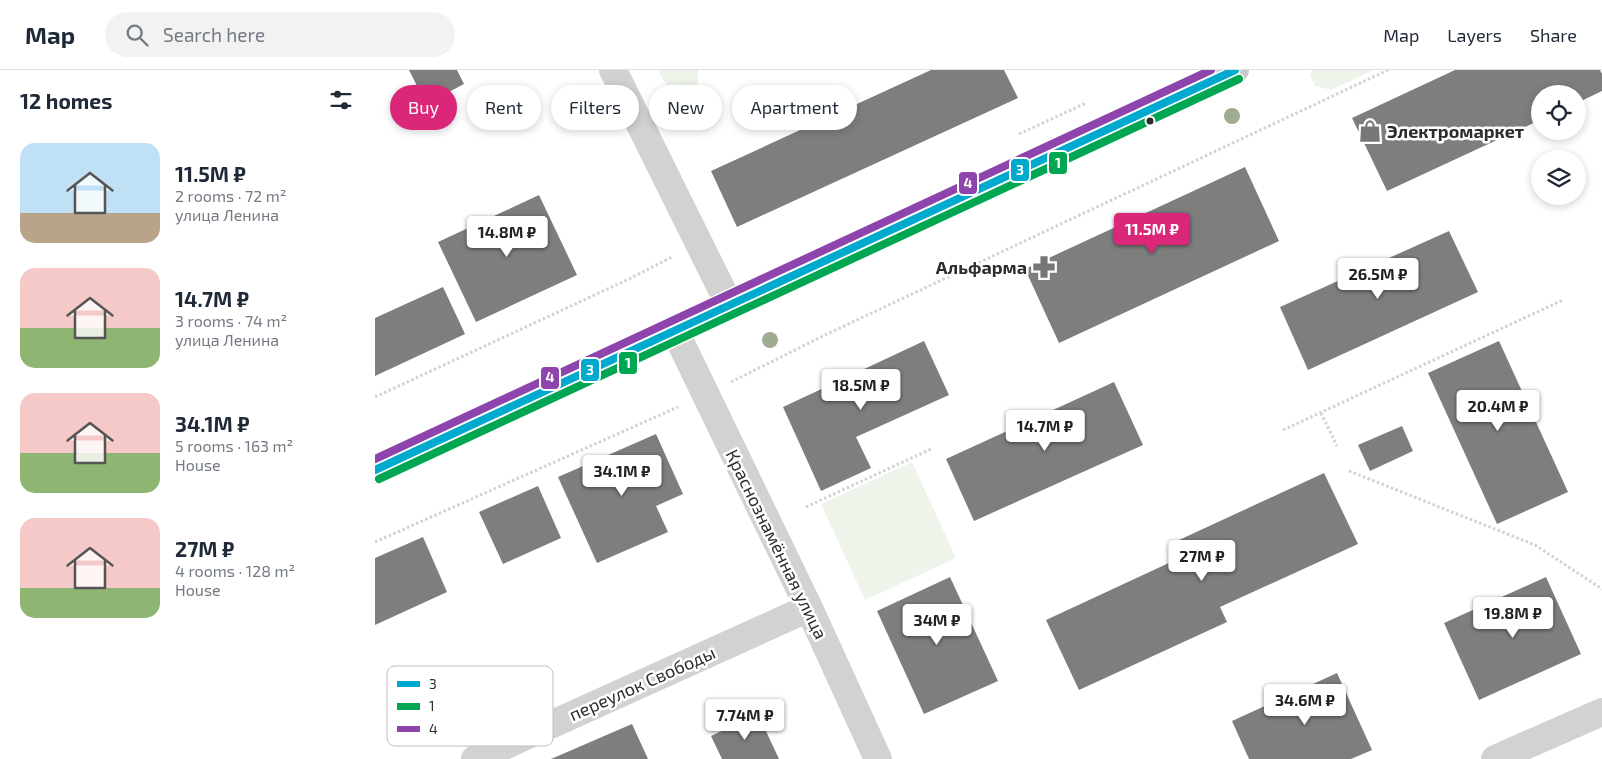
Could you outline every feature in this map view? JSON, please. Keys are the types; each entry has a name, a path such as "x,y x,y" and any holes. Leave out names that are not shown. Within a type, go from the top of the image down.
{"street":[{"path":"613,70 729,304"},
{"path":"375,470 674,329 1235,70"},
{"name":"Краснознамённая улица","path":"674,329 809,608 878,759"},
{"name":"переулок Свободы","path":"553,724 809,608"},
{"path":"1495,759 1602,712"},
{"name":"переулок Свободы","path":"475,759 504,746"}],"path":[{"path":"375,542 706,395 825,335 1388,70"},
{"path":"375,396 629,279 699,243"},
{"path":"1283,430 1563,300"},
{"path":"1321,413 1337,446"},
{"path":"806,507 931,448"},
{"path":"1349,471 1535,545 1602,589"}],"shaded area":[{"path":"658,70 698,70 698,85 666,85"},
{"path":"1312,70 1373,70 1331,90 1315,86 1310,75"},
{"path":"912,462 956,558 865,600 821,504"}],"building":[{"path":"409,70 457,70 464,84 457,88 457,85 416,85"},
{"path":"931,70 1004,70 1018,98 737,227 711,171 800,130 857,130 857,104"},
{"path":"1455,70 1600,70 1602,74 1602,91 1586,99 1586,85 1531,85 1531,124 1387,191 1352,118"},
{"path":"1245,167 1279,241 1059,343 1025,269"},
{"path":"539,195 577,275 476,322 438,242"},
{"path":"1449,231 1478,292 1308,370 1280,307"},
{"path":"443,287 465,334 375,376 375,318"},
{"path":"924,341 949,395 856,437 871,468 821,491 783,407"},
{"path":"1499,341 1568,492 1497,524 1428,373"},
{"path":"1114,382 1143,445 974,521 946,459"},
{"path":"1402,426 1413,451 1370,471 1358,445"},
{"path":"656,434 683,494 656,506 668,532 597,563 558,477"},
{"path":"1324,473 1358,544 1220,607 1227,622 1079,690 1046,620 1186,555 1179,540"},
{"path":"538,486 561,538 503,564 479,512"},
{"path":"423,537 447,592 375,625 375,558"},
{"path":"950,577 998,681 924,714 877,611"},
{"path":"1546,577 1581,654 1479,700 1444,623"},
{"path":"1337,673 1372,750 1351,759 1249,759 1232,721"},
{"path":"758,714 779,759 722,759 711,736"},
{"path":"632,724 648,759 551,759"}],"transit line":[{"name":"4","path":"375,459 1211,70"},
{"name":"3","path":"375,470 1235,70"},
{"name":"1","path":"379,479 1239,79"}],"place":[{"name":"Электромаркет","path":"1370,131"},
{"name":"Альфарма","path":"1044,267"}]}
